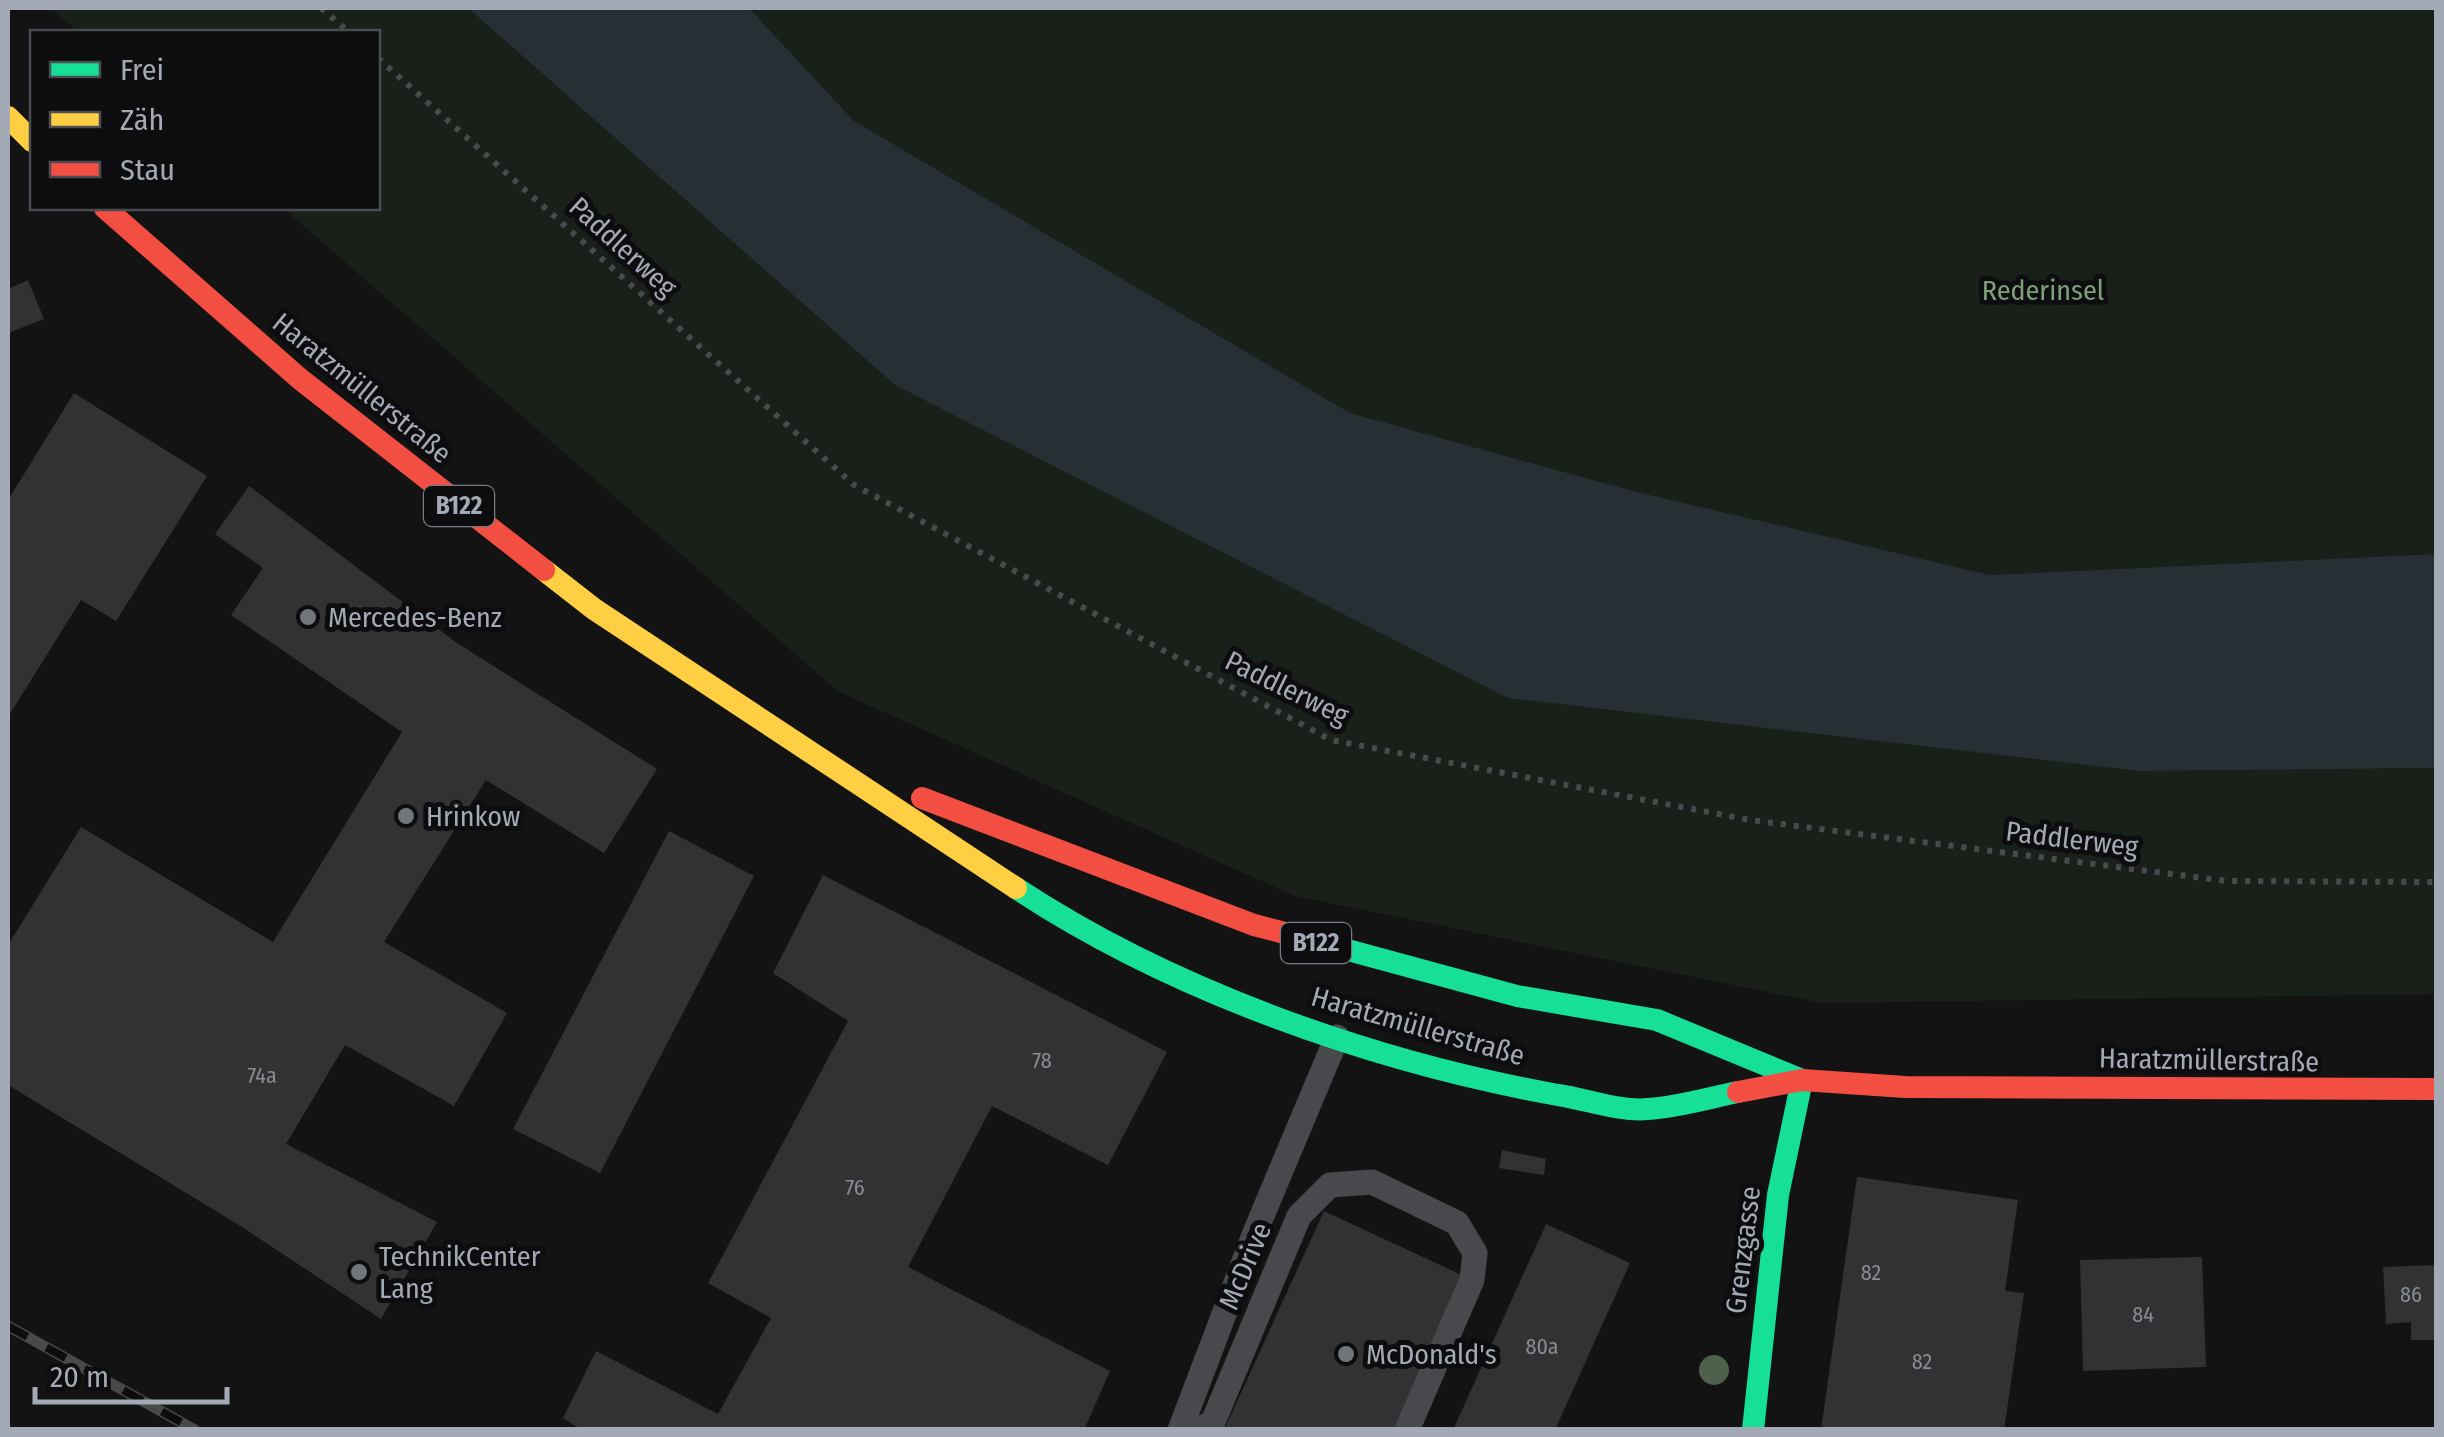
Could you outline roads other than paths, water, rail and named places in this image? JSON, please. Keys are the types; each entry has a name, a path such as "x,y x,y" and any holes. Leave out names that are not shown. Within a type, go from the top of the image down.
{"main road":[{"path":"8,117 30,138"},
{"name":"Haratzmüllerstraße","path":"106,210 300,379 492,533 711,690 841,768 1084,933 1184,979 1337,1037 1494,1083 1645,1110 1802,1080 1905,1086 2436,1089"},
{"name":"Haratzmüllerstraße","path":"841,768 1254,925 1517,996 1656,1020 1802,1080"},
{"name":"Grenzgasse","path":"1752,1430 1778,1195 1802,1080"}],"lane":[{"path":"1180,1430 1337,1037"},
{"name":"McDrive","path":"1199,1430 1213,1422 1299,1216 1330,1185 1372,1182 1457,1223 1475,1253 1472,1280 1407,1430"}],"railway":[{"path":"8,1326 195,1430"}],"place":[{"name":"Mercedes-Benz","path":"308,617"},
{"name":"Hrinkow","path":"406,816"},
{"name":"TechnikCenter Lang","path":"359,1272"},
{"name":"McDonald's","path":"1346,1354"}],"park label":[{"name":"Rederinsel","path":"2043,290"}]}
